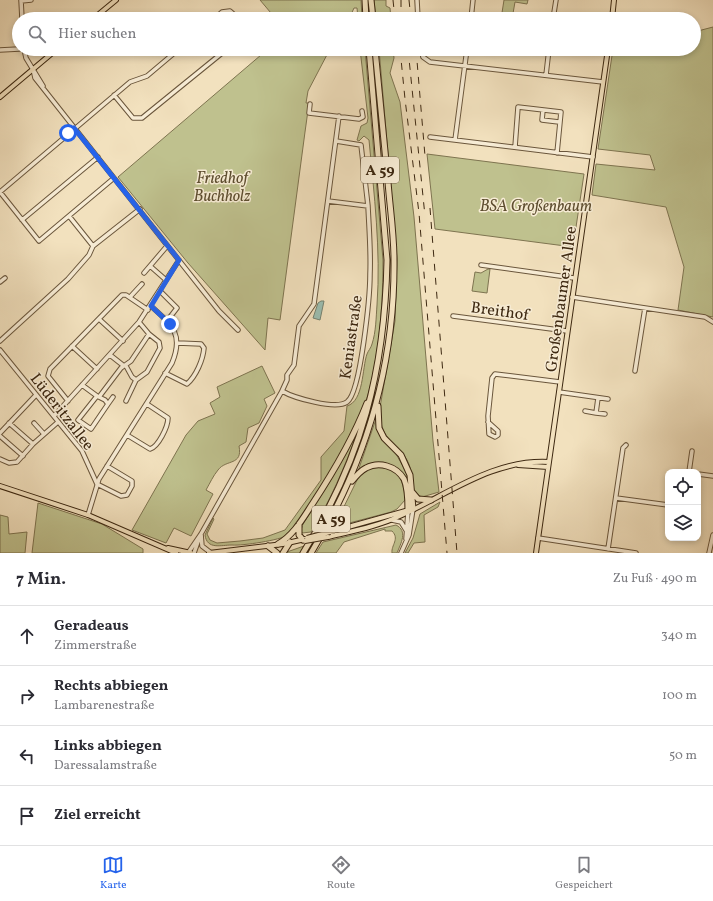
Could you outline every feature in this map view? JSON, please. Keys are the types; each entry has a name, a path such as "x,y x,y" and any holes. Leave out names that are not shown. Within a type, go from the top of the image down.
{"highway":[{"path":"365,0 366,12"},
{"path":"371,0 372,12"},
{"name":"A 59","path":"303,553 321,525 342,483 355,450 375,384 385,320 387,260 370,56"},
{"name":"A 59","path":"311,553 328,526 349,484 362,452 378,398 389,339 394,259 376,56"},
{"path":"278,544 288,537 300,523 350,443 375,384"},
{"path":"378,398 379,428 384,438 405,462 410,474 412,491 410,510"},
{"path":"349,484 366,467 379,465 391,467 399,473 405,482 410,510"},
{"path":"412,491 418,498 431,500"},
{"path":"300,523 299,535 305,540"},
{"path":"282,553 290,542"},
{"path":"268,546 276,553"}],"main road":[{"path":"101,12 116,0"},
{"path":"613,12 614,0"},
{"path":"0,97 49,56"},
{"name":"Großenbaumer Allee","path":"536,553 574,278 607,56"},
{"path":"210,553 305,540 391,520 488,472 528,462 548,465"},
{"path":"0,486 88,515 176,553"},
{"path":"329,534 410,510"},
{"path":"158,546 190,553"}],"street":[{"path":"22,12 21,0 30,0"},
{"path":"417,0 418,12"},
{"path":"471,12 473,0"},
{"path":"554,12 556,0"},
{"path":"222,12 230,10 232,12"},
{"path":"0,50 12,49"},
{"path":"26,56 33,69 35,78 140,209 167,246 219,311 238,330"},
{"path":"114,178 39,241 0,192 130,82 146,76 170,56"},
{"path":"114,95 133,118 142,118 218,56"},
{"path":"424,56 426,60 438,63 603,82"},
{"path":"455,140 466,56"},
{"path":"546,75 549,56"},
{"path":"310,104 310,112 361,119 363,117 362,111"},
{"path":"515,148 518,107 561,112 557,153"},
{"path":"543,110 542,120 559,122"},
{"path":"190,553 282,392 287,380 287,375 294,365 299,326 314,304 339,116"},
{"path":"430,137 593,157"},
{"name":"Keniastraße","path":"282,392 304,400 339,404 346,403 352,398 359,370 370,282 368,206 362,144 336,141"},
{"path":"22,220 98,158"},
{"path":"328,202 368,206"},
{"path":"0,341 68,279 89,255 93,246 101,242 140,209"},
{"path":"69,216 93,246"},
{"path":"144,273 167,246"},
{"path":"54,416 123,341 149,308 179,260"},
{"path":"481,265 574,278"},
{"path":"150,266 166,280"},
{"path":"0,282 5,278"},
{"path":"130,297 142,284"},
{"path":"160,290 177,308 167,321"},
{"path":"68,401 48,374 50,369 122,295 130,297 167,321 174,331 178,343 172,363 97,484 88,515"},
{"path":"572,297 706,317 713,322"},
{"path":"635,371 645,308"},
{"name":"Breithof","path":"453,316 567,331"},
{"path":"99,318 123,341"},
{"path":"126,401 136,380 147,372 160,348 159,342 138,322"},
{"path":"112,397 94,428 89,428 78,420 84,410 125,366 149,334"},
{"path":"165,373 187,384 195,373 202,359 204,348 201,344 178,343"},
{"path":"72,346 97,369"},
{"name":"Lüderitzallee","path":"1,351 84,455 97,484"},
{"path":"110,355 125,366 132,377 136,380"},
{"path":"488,422 492,378 495,374 560,382"},
{"path":"82,385 105,400 108,404"},
{"path":"558,392 608,399"},
{"path":"23,456 0,434 36,395"},
{"path":"596,412 598,398"},
{"path":"127,436 150,449 156,445 168,424 168,418 147,404"},
{"path":"585,411 605,414"},
{"path":"0,459 14,464 33,444 58,422"},
{"path":"9,423 33,444"},
{"path":"34,423 44,434"},
{"path":"608,549 623,448 626,445"},
{"path":"689,469 692,451"},
{"path":"97,484 124,496 132,486 132,481 107,466"},
{"path":"701,474 713,476"},
{"path":"616,498 665,505"},
{"path":"406,542 410,510"},
{"path":"401,553 411,527 410,510"},
{"path":"391,520 401,522 407,532"},
{"path":"201,534 202,546 210,553"},
{"path":"709,553 713,535"},
{"path":"538,538 636,553"},
{"path":"602,553 603,548"}],"green space":[{"path":"260,0 361,0 362,12 357,12 357,8 354,8 352,12 270,12"},
{"path":"374,0 386,0 386,6 390,8 390,12 375,12"},
{"path":"504,0 528,0 527,4 515,2 513,12 502,12"},
{"path":"713,27 713,317 678,310 684,267 666,207 592,195 596,164 655,170 650,155 598,149 612,56 701,56 701,30"},
{"name":"Friedhof Buchholz","path":"260,56 326,56 308,91 306,103 309,103 280,320 268,318 265,350 188,263 118,177"},
{"path":"361,56 366,56 383,260 383,282 380,330 372,378 358,423 349,443 300,520 288,535 270,541 252,544 212,545 206,540 205,535 213,518 214,519 207,534 210,540 217,543 263,538 285,530 321,480 321,457 344,431 347,406 353,403 357,398 362,383 365,360 372,345 375,330 378,284 376,222 369,140 364,136 359,141 357,140 361,126 367,123 368,118"},
{"path":"380,56 394,56 390,73 400,102 414,217 433,441 439,492 422,497 415,493 409,464 383,430 379,413 395,321 397,259"},
{"name":"BSA Großenbaum","path":"427,154 584,174 573,247 435,229"},
{"path":"490,269 487,293 472,291 475,272 481,273"},
{"path":"262,366 275,393 264,399 267,406 259,423 248,428 246,442 239,446 239,457 221,467 213,477 206,490 213,494 191,536 174,528 166,543 132,530 186,435 198,421 215,414 210,403 220,397 217,387"},
{"path":"376,419 408,475 409,485 405,477 386,463 358,471"},
{"path":"357,433 337,484 325,508 311,532 302,533 301,530 303,524 329,483"},
{"path":"379,466 396,473 402,482 405,500 397,509 391,512 334,527 359,476 367,469"},
{"path":"440,502 438,507 424,515 425,542 414,543 408,553 405,553 413,538 420,514"},
{"path":"38,503 102,524 143,549 143,553 32,553"},
{"path":"0,515 8,517 9,534 27,532 25,553 0,553"},
{"path":"396,525 402,530 403,534 397,553 392,553 395,539 394,534 392,531 385,531 385,529 344,542 336,553 316,553 323,542"},
{"path":"304,546 300,553 284,553"}],"shaded area":[{"path":"324,301 320,320 313,318 318,303"}],"railway":[{"path":"393,0 394,12"},
{"path":"401,0 401,12"},
{"path":"409,0 410,12"},
{"path":"401,56 419,213 447,553"},
{"path":"409,56 425,216"},
{"path":"417,56 425,156"},
{"path":"430,208 457,553"}],"route":[{"path":"68,133 74,128 140,209 179,260 151,306 170,324"}]}
